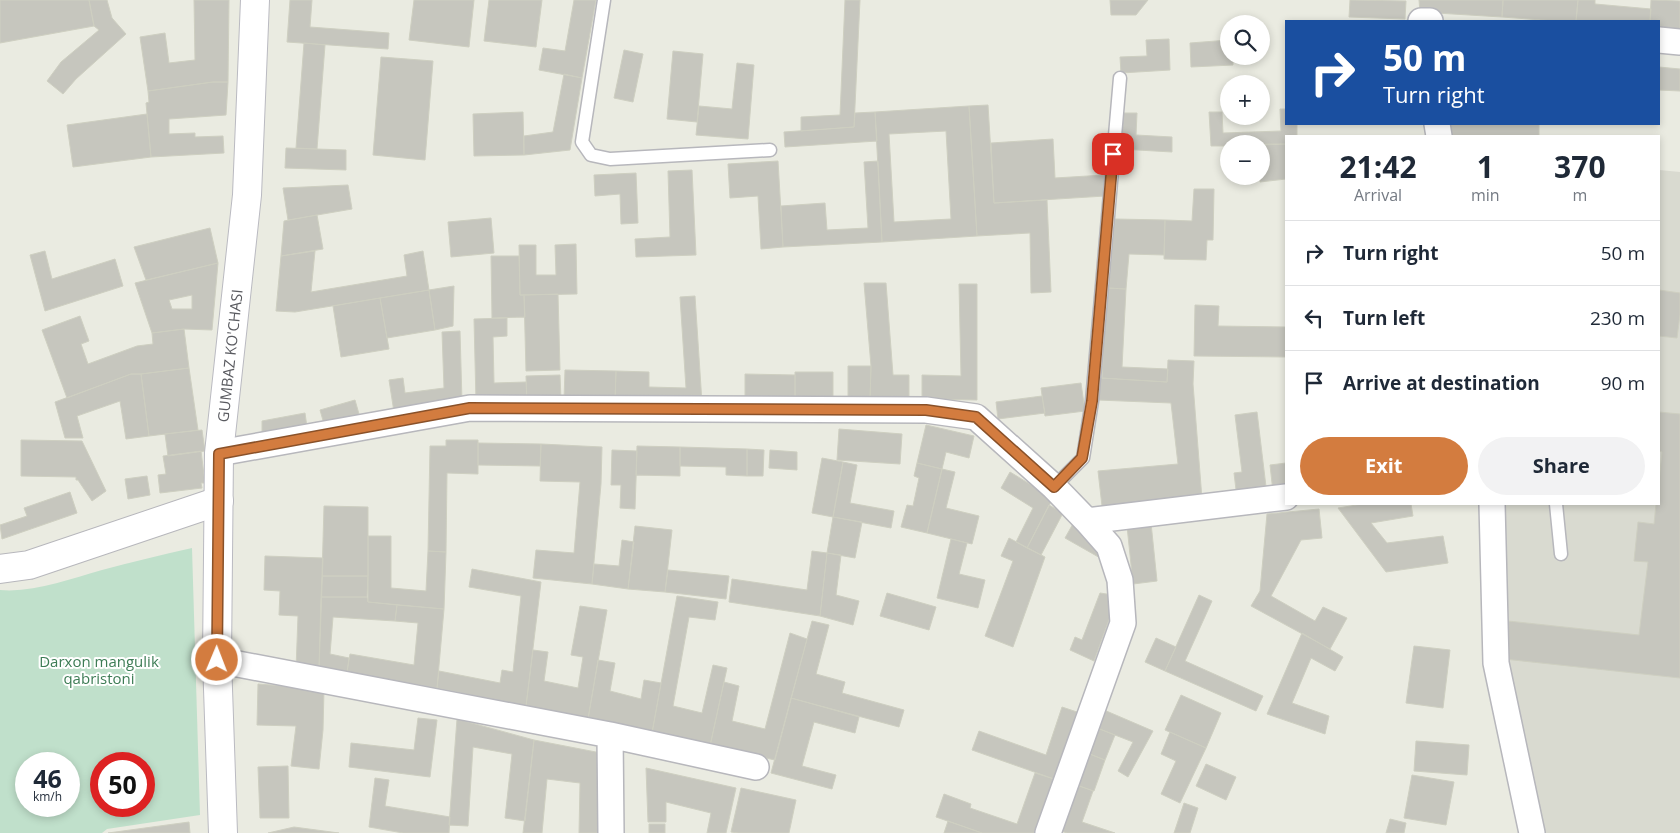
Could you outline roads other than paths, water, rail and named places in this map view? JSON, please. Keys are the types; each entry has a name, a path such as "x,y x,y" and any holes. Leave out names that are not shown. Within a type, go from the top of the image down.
{"main road":[{"name":"GUMBAZ KO'CHASI","path":"223,833 217,660 219,454 247,195 255,0"},
{"path":"0,569 28,565 219,501"}],"street":[{"path":"1660,40 1680,42"},
{"path":"219,454 470,408 926,410 976,417 1054,487 1087,521 1109,546 1120,580 1123,623 1048,833"},
{"path":"1087,521 1285,497"},
{"path":"1492,505 1496,663 1532,833"},
{"path":"217,660 610,735 756,766"},
{"path":"610,735 611,833"}],"lane":[{"path":"604,0 582,142 592,155 610,159 770,150"},
{"path":"1054,487 1082,458 1092,401 1120,78"},
{"path":"1556,505 1561,554"}],"park label":[{"name":"Darxon mangulik qabristoni","path":"99,670"}]}
